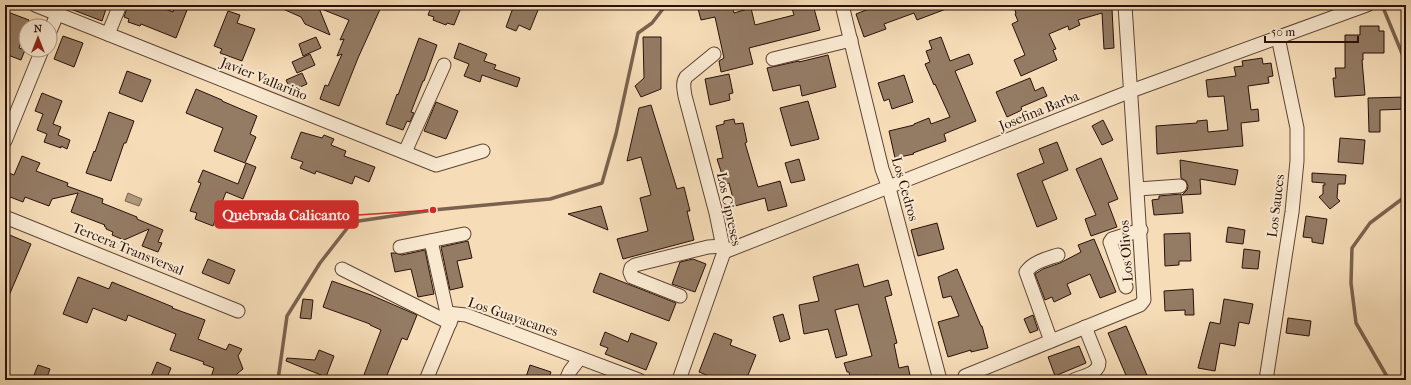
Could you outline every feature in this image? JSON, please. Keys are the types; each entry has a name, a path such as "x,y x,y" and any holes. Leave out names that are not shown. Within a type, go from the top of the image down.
{"street":[{"name":"Javier Vallariño","path":"35,5 59,9 108,34 439,165 483,151"},
{"path":"108,34 120,5"},
{"name":"Los Cedros","path":"842,5 882,170 889,188 940,380"},
{"name":"Los Olivos","path":"965,376 1140,305 1144,300 1141,230 1125,5"},
{"name":"Josefina Barba","path":"680,296 632,277 630,272 631,268 635,265 708,247 724,249 889,188 1131,91 1367,5"},
{"name":"Los Sauces","path":"1266,380 1292,212 1298,161 1298,128 1278,37"},
{"path":"773,60 851,40"},
{"name":"Los Cipreses","path":"679,380 724,249 683,86 683,81 686,77 714,54"},
{"path":"5,141 39,58"},
{"path":"404,152 444,65"},
{"path":"1138,189 1180,186"},
{"name":"Tercera Transversal","path":"5,217 238,311"},
{"path":"1126,287 1110,242 1141,230"},
{"path":"400,247 464,234"},
{"path":"426,380 449,318 431,241"},
{"path":"1051,341 1026,272 1034,264 1058,255"},
{"name":"Los Guayacanes","path":"342,269 449,318 466,315 639,380"},
{"path":"1074,380 1096,371 1099,367 1099,362 1086,327"},
{"path":"566,380 570,371 580,358"}],"shaded area":[{"path":"128,193 142,199 139,206 125,201"}],"building":[{"path":"69,5 103,5 102,8 106,9 102,21 68,8"},
{"path":"128,5 155,5 173,12 175,5 189,5 176,38 141,24 140,26 128,22 129,19 124,17"},
{"path":"274,5 382,5 358,58 339,106 320,99 325,85 328,86 342,54 337,56 344,39 340,40 349,20 319,8 330,35 305,24 301,17"},
{"path":"432,5 462,5 454,25 447,23 446,25 433,20 434,17 428,15"},
{"path":"514,5 525,5 538,10 530,30 519,25 516,31 506,27"},
{"path":"697,5 732,5 734,13 751,8 755,25 794,15 791,5 813,5 820,30 749,48 753,64 721,72 719,61 724,58 715,17 701,20"},
{"path":"879,5 954,6 917,20 914,13 884,24 886,29 864,37 856,14"},
{"path":"1017,5 1117,5 1117,8 1112,9 1114,48 1104,49 1102,13 1078,20 1080,25 1069,30 1068,26 1049,34 1056,49 1053,50 1057,60 1021,76 1014,60 1025,55 1012,24 1018,21 1015,14 1015,10 1018,9"},
{"path":"5,11 24,18 18,18 18,58 22,58 21,60 5,54 10,38 5,36"},
{"path":"228,11 240,15 237,23 255,29 242,61 220,53 222,49 214,46"},
{"path":"1360,26 1379,26 1379,31 1384,31 1384,53 1363,53 1362,60 1365,95 1335,97 1333,78 1336,78 1335,68 1345,68 1345,35 1360,35"},
{"path":"63,36 83,43 74,67 54,59 58,58 58,49"},
{"path":"316,37 321,48 303,56 299,44"},
{"path":"643,37 661,37 661,89 641,97 635,86 644,78"},
{"path":"941,37 950,61 969,54 973,64 955,71 976,121 944,134 946,141 913,153 914,154 895,158 889,131 914,125 929,118 931,124 950,117 925,64 930,62 926,51 932,49 929,41"},
{"path":"419,38 437,45 411,112 414,113 410,122 407,121 403,130 386,124"},
{"path":"459,43 487,54 484,61 496,65 494,69 520,78 517,87 482,75 480,82 464,76 469,64 454,58"},
{"path":"310,54 315,65 297,73 292,62"},
{"path":"828,55 836,87 802,96 800,85 773,91 767,68"},
{"path":"1262,58 1263,64 1271,63 1273,76 1268,77 1269,83 1248,86 1251,110 1258,109 1259,121 1241,123 1243,146 1157,154 1156,126 1197,123 1197,121 1207,120 1208,132 1228,130 1224,96 1208,97 1206,80 1236,76 1234,67 1243,66 1242,61"},
{"path":"127,71 151,80 142,102 119,93"},
{"path":"302,73 307,84 291,91 286,80"},
{"path":"729,74 733,93 729,94 730,100 710,105 705,79"},
{"path":"904,75 913,102 892,109 889,99 884,101 878,83"},
{"path":"1030,78 1035,91 1043,87 1047,96 1021,107 1022,110 1007,117 996,92"},
{"path":"196,89 257,116 250,134 256,137 245,163 214,151 223,128 186,113"},
{"path":"42,93 62,101 53,124 61,127 58,135 70,140 67,149 44,142 47,134 37,130 43,114 35,111"},
{"path":"1406,97 1406,109 1380,110 1380,132 1369,132 1368,98"},
{"path":"808,101 819,139 791,146 780,108"},
{"path":"436,102 458,111 446,139 424,131"},
{"path":"651,105 677,189 684,187 690,211 687,211 694,240 623,259 617,239 648,231 640,198 651,195 641,157 627,161 639,108"},
{"path":"109,112 134,121 126,143 124,143 111,181 86,173"},
{"path":"734,119 735,124 743,123 747,142 745,143 758,187 780,181 787,206 768,211 765,198 735,206 729,183 725,184 717,159 723,158 716,126 724,124 724,121"},
{"path":"1103,120 1113,140 1102,145 1092,126"},
{"path":"301,132 322,138 324,135 334,139 331,145 346,151 344,156 375,167 369,182 355,176 352,184 316,171 315,174 300,168 303,162 291,158"},
{"path":"1340,138 1365,140 1363,164 1338,162"},
{"path":"1057,142 1068,170 1042,181 1057,219 1037,227 1017,174 1044,163 1039,149"},
{"path":"22,156 40,163 36,171 68,183 67,186 103,199 102,203 137,217 137,219 163,230 158,242 162,243 158,252 142,246 149,229 124,240 112,235 113,232 106,229 104,226 105,225 71,212 78,193 52,199 49,206 25,197 23,202 5,195 5,184 9,173 14,175"},
{"path":"1101,158 1118,199 1108,203 1117,227 1091,236 1085,219 1096,215 1076,169"},
{"path":"799,159 805,180 791,183 785,163"},
{"path":"1180,160 1238,170 1235,185 1200,179 1201,194 1182,195 1187,190 1188,186 1186,181 1181,178"},
{"path":"246,163 256,167 243,199 226,192 213,226 195,219 197,213 190,211 201,183 198,182 203,170 238,184"},
{"path":"1312,173 1346,175 1345,184 1338,184 1337,198 1340,201 1330,209 1319,197 1323,194 1323,185 1325,185 1325,183 1312,182"},
{"path":"1181,194 1183,213 1154,215 1152,200 1159,199 1159,196"},
{"path":"601,206 608,230 568,214"},
{"path":"1306,216 1327,219 1323,244 1312,242 1312,238 1303,237"},
{"path":"937,223 944,249 918,256 911,230"},
{"path":"1228,227 1245,230 1243,244 1226,242"},
{"path":"5,233 31,244 5,305"},
{"path":"1190,233 1191,261 1179,261 1179,265 1165,266 1164,234"},
{"path":"1094,239 1116,292 1100,298 1090,274 1067,284 1071,294 1054,302 1052,297 1045,300 1035,274 1081,252 1078,245"},
{"path":"468,241 472,258 457,261 463,287 450,290 441,247"},
{"path":"1244,249 1260,251 1258,269 1242,268"},
{"path":"425,250 434,294 418,297 411,269 395,272 391,253 402,255"},
{"path":"208,259 235,270 229,284 202,273"},
{"path":"693,259 706,264 695,292 672,284 680,262"},
{"path":"858,264 864,287 888,280 892,295 885,297 897,343 894,344 899,368 908,366 911,380 878,380 877,375 858,380 851,380 844,363 872,356 858,304 835,310 847,355 836,358 828,329 804,334 799,305 819,301 813,277"},
{"path":"957,269 982,326 988,348 971,352 971,350 948,357 938,322 959,316 951,296 943,298 938,277"},
{"path":"600,273 676,303 669,321 593,292"},
{"path":"78,277 109,289 112,282 173,307 172,308 205,320 198,339 226,350 229,344 242,349 238,356 243,369 233,380 223,376 222,380 211,377 214,368 203,364 204,362 170,350 176,334 128,315 126,321 93,308 87,323 63,314"},
{"path":"332,281 371,295 417,315 407,340 402,338 385,380 362,380 381,330 370,324 323,307"},
{"path":"1193,289 1194,315 1185,315 1185,310 1165,311 1164,291"},
{"path":"303,299 313,300 311,319 300,318"},
{"path":"1224,299 1253,304 1249,324 1239,322 1235,346 1220,343 1215,371 1198,368 1210,322 1220,324"},
{"path":"783,314 790,339 780,342 773,317"},
{"path":"1033,315 1038,330 1030,333 1024,319"},
{"path":"1288,318 1311,321 1309,336 1286,333"},
{"path":"1126,326 1149,380 1128,380 1108,333"},
{"path":"605,332 628,342 631,333 657,343 646,370 605,354 608,348 600,345"},
{"path":"714,333 732,340 730,345 756,355 746,380 729,380 718,376 717,379 699,372"},
{"path":"1079,346 1086,363 1055,376 1048,357"},
{"path":"319,350 334,356 326,377 286,361 287,358 315,360"},
{"path":"157,362 171,368 166,380 160,380 151,376"},
{"path":"38,365 50,369 46,380 32,380"},
{"path":"530,365 551,372 548,380 525,380"}],"waterway":[{"path":"278,380 287,316 320,263 352,222 433,210 550,199 602,183 616,134 638,33 652,23 666,5"},
{"path":"1382,5 1406,63"},
{"path":"1389,380 1356,323 1351,283 1352,248 1370,223 1406,196"}],"place":[{"name":"Quebrada Calicanto","path":"433,210"}]}
